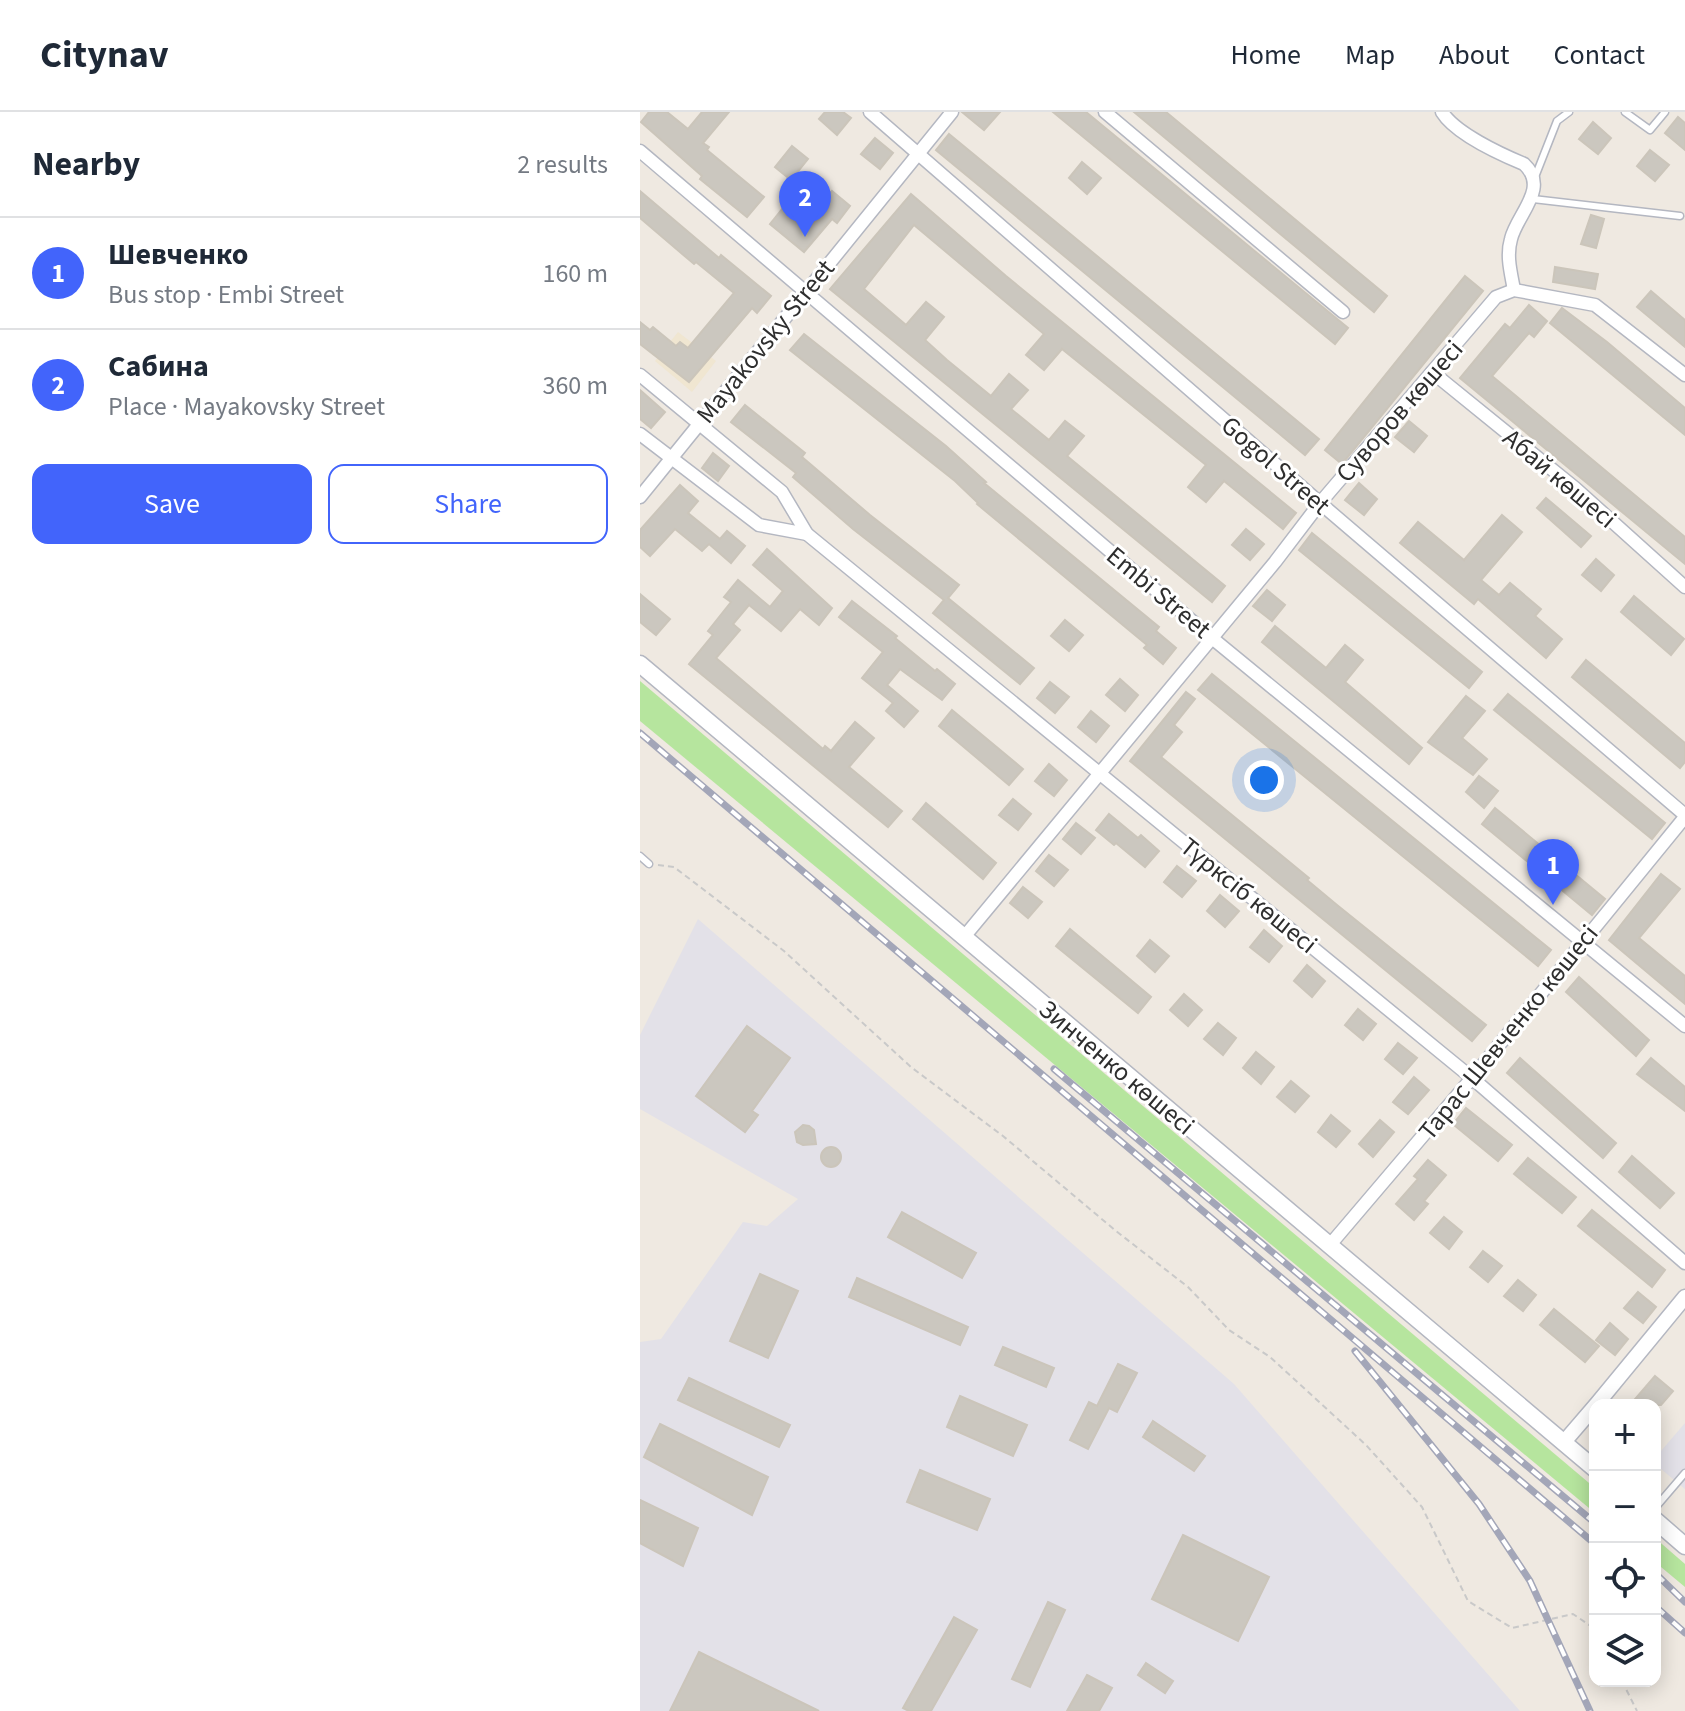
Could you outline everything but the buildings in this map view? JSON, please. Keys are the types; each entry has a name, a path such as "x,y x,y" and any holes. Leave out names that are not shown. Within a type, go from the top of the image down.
{"main road":[{"name":"Зинченко көшесі","path":"640,664 1589,1464"},
{"path":"1661,1525 1685,1546"}],"street":[{"name":"Gogol Street","path":"870,112 1685,816"},
{"name":"Mayakovsky Street","path":"640,497 952,112"},
{"path":"1105,112 1343,312"},
{"path":"1442,112 1448,122 1461,131 1524,164 1531,171 1533,199 1511,235 1508,254 1514,290 1595,305 1685,375"},
{"name":"Embi Street","path":"640,151 1212,638 1685,1026"},
{"name":"Суворов көшесі","path":"964,937 1320,503 1496,297 1514,290"},
{"name":"Абай көшесі","path":"1432,372 1575,488 1685,587"},
{"name":"Түрксіб көшесі","path":"640,375 782,492 807,534 1472,1078 1685,1263"},
{"name":"Түрксіб көшесі","path":"640,434 759,525 807,534"},
{"name":"Тарас Шевченко көшесі","path":"1329,1246 1472,1078 1685,816"},
{"path":"1600,1399 1685,1297"},
{"path":"1564,1442 1589,1412"}],"lane":[{"path":"1534,180 1557,121 1569,112"},
{"path":"1625,112 1650,130 1665,112"},
{"path":"1533,199 1680,216"},
{"path":"640,856 649,864"},
{"path":"1661,1501 1685,1473"}],"path":[{"path":"649,864 674,867 784,951 911,1067 1003,1136 1188,1287 1229,1330 1270,1357 1366,1445 1422,1507 1468,1601 1512,1628 1573,1614 1589,1625"},
{"path":"1625,1687 1637,1711"}],"shaded area":[{"path":"678,332 716,361 692,392 655,361"},
{"path":"698,919 1234,1384 1520,1711 640,1711 640,1342 661,1339 743,1222 767,1226 798,1199 640,1109 640,1035"},
{"path":"1685,1423 1685,1489 1661,1469 1661,1451"}],"green space":[{"path":"640,681 1589,1483 1589,1508 640,721"},
{"path":"1661,1543 1685,1564 1685,1587 1661,1567"}],"railway":[{"path":"640,733 1594,1543"},
{"path":"1054,1069 1589,1518"},
{"path":"1355,1351 1479,1504 1530,1581 1590,1711"},
{"path":"1661,1579 1685,1602"},
{"path":"1661,1611 1685,1633"}],"place":[{"name":"Сабина","path":"805,237"},
{"name":"Шевченко","path":"1553,905"}]}
